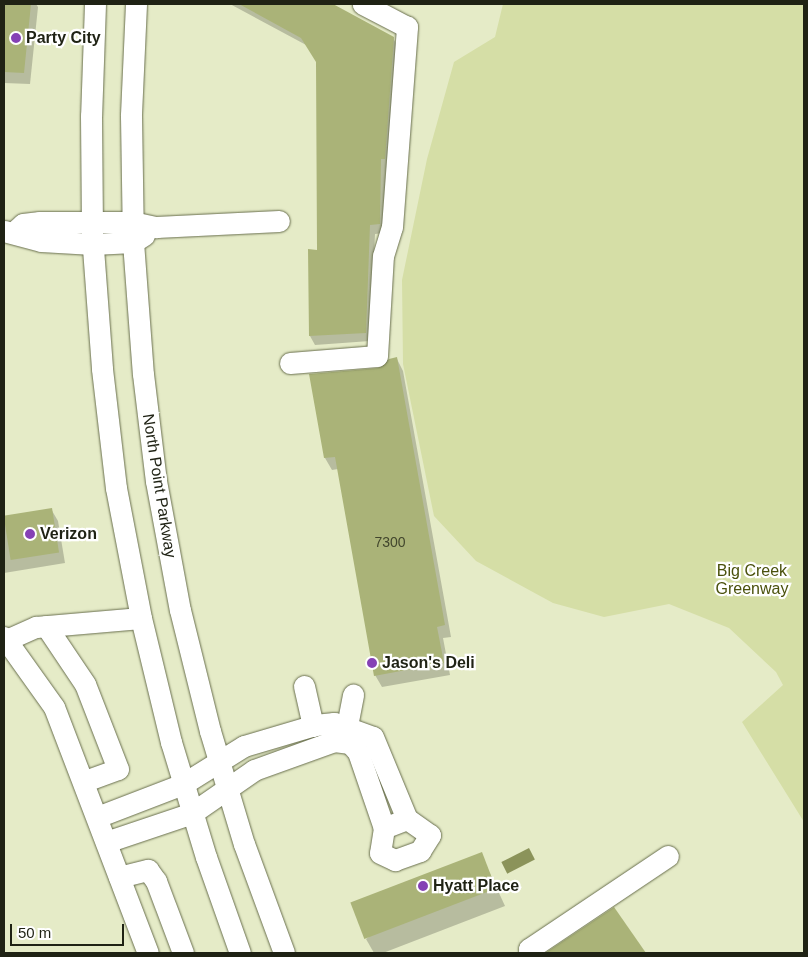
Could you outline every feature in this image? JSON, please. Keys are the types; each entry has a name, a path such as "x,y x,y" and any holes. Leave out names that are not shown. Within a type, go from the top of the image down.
{"street":[{"path":"95,4 91,116 92,221 108,421 141,618 183,784 240,953"},
{"name":"North Point Parkway","path":"136,4 131,116 133,232 143,374 156,481 180,610 226,789 284,953"},
{"path":"290,363 377,356 383,256 392,227 408,27 363,4"},
{"path":"9,231 23,224 92,221 133,232"},
{"path":"9,231 23,239 40,242 93,244 156,227 278,221"},
{"path":"141,618 46,626 5,639 54,707 148,953"},
{"path":"46,626 85,684 118,769 83,782"},
{"path":"304,686 313,726"},
{"path":"341,733 353,695"},
{"path":"96,817 183,784 244,746 313,726 334,723 341,733 358,752 384,828 380,853 395,860 420,851 430,835 407,820 373,737 341,733 254,770 192,813 106,842"},
{"path":"384,828 407,820"},
{"path":"532,953 529,949 668,856"},
{"path":"119,877 148,870 156,880 183,953"}],"green space":[{"name":"Big Creek Greenway","path":"503,4 804,4 804,822 742,722 783,685 776,672 729,628 669,604 604,617 553,603 476,561 434,516 403,364 402,280 427,159 454,62 495,37"}],"shaded area":[{"path":"529,848 535,860 507,874 501,862"}],"building":[{"name":"Party City","path":"4,4 31,4 24,73 4,72"},
{"path":"239,4 333,4 394,37 385,159 381,159 380,224 370,225 366,333 309,336 308,249 317,250 316,62 301,38"},
{"path":"397,357 445,625 437,627 444,663 374,676 335,457 324,458 309,374 378,368 389,359"},
{"name":"Verizon","path":"52,508 59,552 11,560 4,516"},
{"path":"482,852 496,888 364,939 350,903"},
{"path":"614,907 646,953 545,953"}],"place":[{"name":"Party City","path":"16,38"},
{"name":"Verizon","path":"30,534"},
{"name":"Jason's Deli","path":"372,663"},
{"name":"Hyatt Place","path":"423,886"}]}
